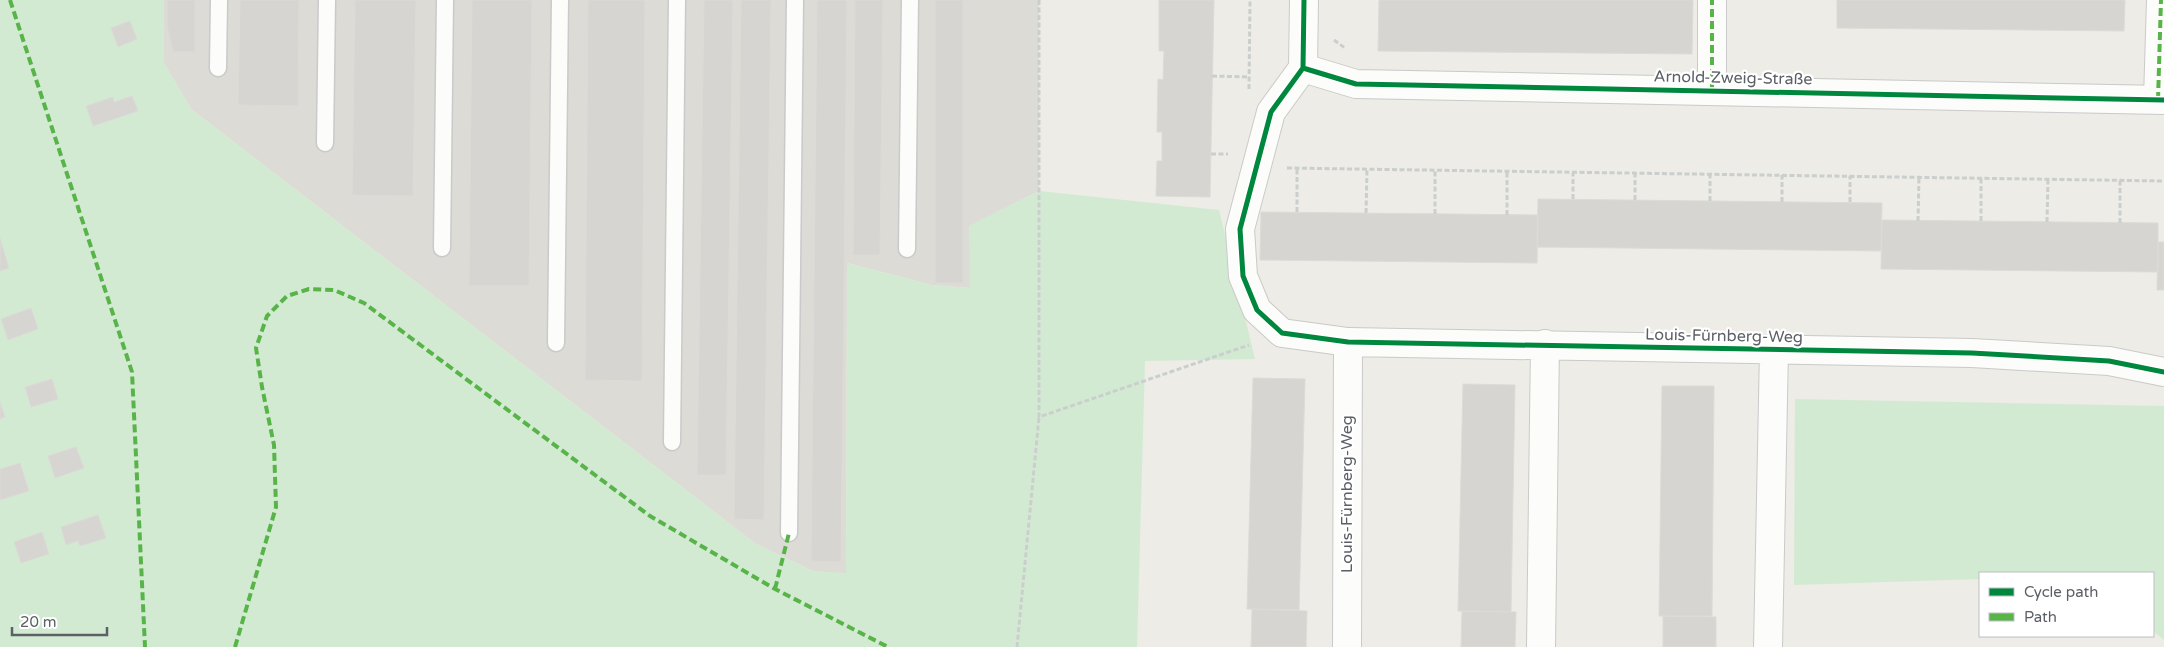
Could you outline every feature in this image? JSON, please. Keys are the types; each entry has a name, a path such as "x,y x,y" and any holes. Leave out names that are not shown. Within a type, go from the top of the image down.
{"street":[{"path":"1282,333 1257,310 1244,276 1240,229 1271,112 1304,68 1304,0"},
{"name":"Arnold-Zweig-Straße","path":"1712,0 1712,90"},
{"name":"Arnold-Zweig-Straße","path":"1304,68 1356,84 2161,100 2160,0"},
{"name":"Louis-Fürnberg-Weg","path":"1282,333 1348,342 1545,344 1972,354 2109,361 2164,372"},
{"name":"Louis-Fürnberg-Weg","path":"1346,647 1348,342"},
{"path":"1541,647 1545,344"},
{"name":"Louis-Fürnberg-Weg","path":"1768,647 1774,350"}],"lane":[{"path":"218,68 219,0"},
{"path":"325,143 327,0"},
{"path":"442,248 445,0"},
{"path":"556,343 560,0"},
{"path":"672,442 677,0"},
{"path":"789,533 795,0"},
{"path":"907,249 910,0"}],"path":[{"path":"1017,647 1039,418 1039,0"},
{"path":"1249,97 1250,0"},
{"path":"1212,76 1249,77"},
{"path":"1256,168 2164,181"},
{"path":"1297,168 1297,212"},
{"path":"1366,169 1366,213"},
{"path":"1435,214 1436,170"},
{"path":"1507,172 1507,215"},
{"path":"1573,172 1573,199"},
{"path":"1635,173 1635,200"},
{"path":"1710,174 1710,200"},
{"path":"1782,175 1782,202"},
{"path":"1850,176 1850,202"},
{"path":"1918,221 1919,177"},
{"path":"1981,178 1981,221"},
{"path":"2048,179 2048,222"},
{"path":"2120,180 2120,223"},
{"path":"1039,418 1282,333"}],"shaded area":[{"path":"164,0 1039,0 1039,191 970,226 970,288 932,285 847,263 846,574 813,571 756,544 191,109 164,63"}],"green space":[{"path":"0,0 164,0 164,63 191,109 756,544 813,571 846,573 847,263 932,285 970,288 969,226 1039,191 1219,210 1255,359 1145,361 1137,647 0,647"},
{"path":"1795,399 2164,406 2164,640 2154,632 2154,572 1979,572 1979,579 1794,585"}],"building":[{"path":"167,0 195,0 195,52 173,52 167,26"},
{"path":"240,0 299,0 298,106 238,105"},
{"path":"355,0 416,0 413,196 352,195"},
{"path":"472,0 532,0 529,286 469,286"},
{"path":"588,0 645,0 642,381 585,380"},
{"path":"704,0 733,0 726,475 697,475"},
{"path":"741,0 771,0 764,520 734,519"},
{"path":"817,0 847,0 841,562 811,561"},
{"path":"855,0 883,0 880,255 853,255"},
{"path":"935,0 963,0 963,283 935,283"},
{"path":"1159,0 1214,0 1210,197 1156,196 1157,161 1162,161 1162,132 1157,132 1158,79 1163,80 1164,51 1159,51"},
{"path":"1379,0 1693,0 1692,54 1378,51"},
{"path":"1837,0 2125,0 2124,31 1837,28"},
{"path":"130,21 137,39 118,47 111,28"},
{"path":"132,96 138,111 93,126 86,106 113,97 114,102"},
{"path":"1538,199 1882,203 1881,251 1537,247"},
{"path":"1261,212 1538,215 1537,263 1260,260"},
{"path":"1882,220 2158,223 2158,272 1881,269"},
{"path":"0,238 9,268 0,271"},
{"path":"2158,242 2164,242 2164,290 2157,290"},
{"path":"31,308 38,329 8,340 1,319"},
{"path":"1253,378 1305,379 1299,610 1247,609"},
{"path":"52,379 58,399 31,407 25,387"},
{"path":"1463,384 1515,385 1511,612 1458,611"},
{"path":"1662,386 1714,386 1712,616 1659,616"},
{"path":"0,402 5,417 0,419"},
{"path":"76,447 84,468 55,478 48,456"},
{"path":"20,463 29,491 0,500 0,469"},
{"path":"98,515 106,538 80,546 78,541 66,545 61,527"},
{"path":"42,532 49,554 21,563 14,542"},
{"path":"1252,609 1307,611 1306,647 1251,647"},
{"path":"1462,611 1516,612 1515,647 1461,647"},
{"path":"1663,616 1716,617 1716,647 1663,647"}],"marked path":[{"path":"10,0 132,372 145,647"},
{"path":"1712,0 1712,89"},
{"path":"2158,100 2161,0"},
{"path":"235,647 276,507 274,445 256,348 267,316 287,296 309,289 334,290 364,303 650,516 775,589 888,647"},
{"path":"775,589 789,533"}],"cycle path":[{"path":"1304,0 1303,68 1271,112 1240,229 1243,276 1257,310 1282,333 1348,342 1972,353 2109,361 2164,372"},
{"path":"1303,68 1356,84 2164,100"}]}
